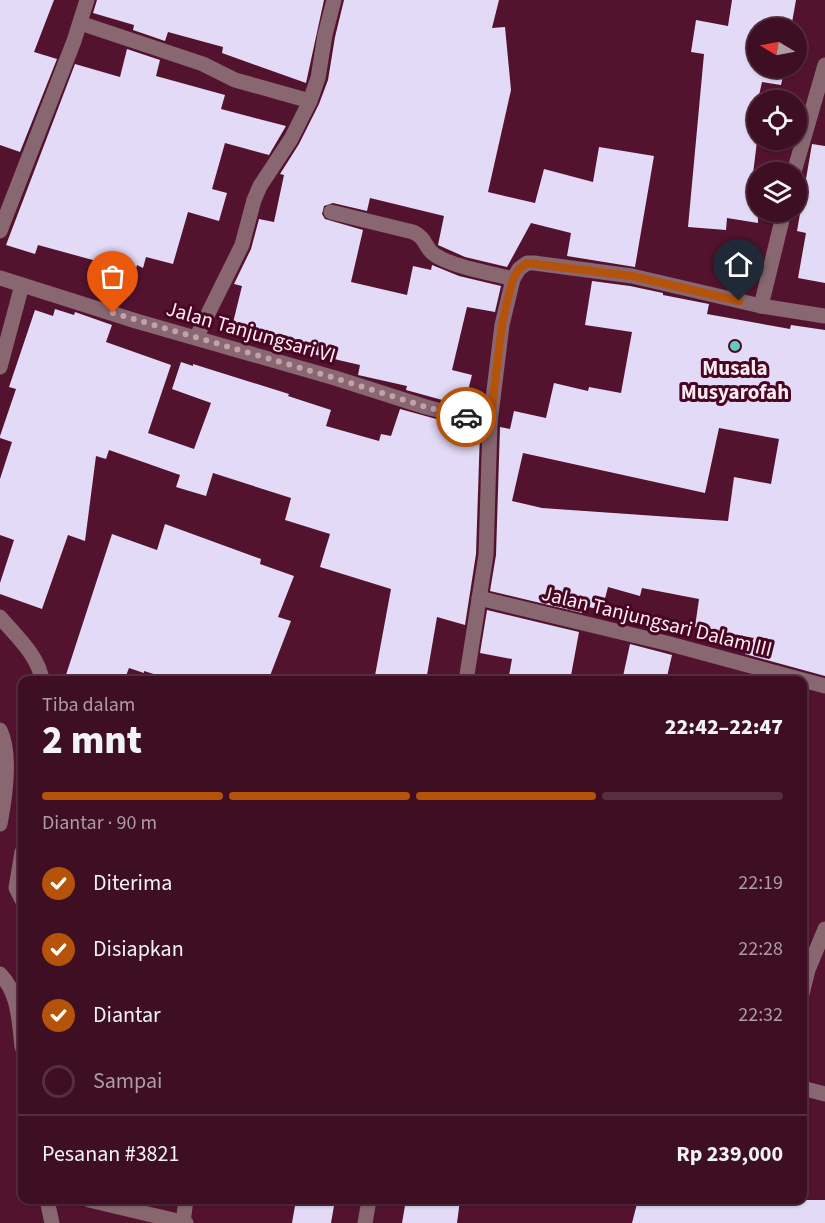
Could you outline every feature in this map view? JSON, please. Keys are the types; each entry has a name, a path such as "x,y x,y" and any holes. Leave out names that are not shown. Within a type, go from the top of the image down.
{"street":[{"path":"0,231 74,41 87,0"},
{"path":"196,338 242,245 260,186 291,139 310,101 318,78 334,0"},
{"path":"80,22 203,64 235,80 310,101"},
{"path":"797,162 825,65"},
{"path":"331,212 413,232 421,235 428,249 435,255 513,279"},
{"path":"761,306 782,222"},
{"path":"467,676 486,555 490,423 502,325 513,279 519,269 527,263 534,263 632,276 761,306 825,316"},
{"name":"Jalan Tanjungsari VI","path":"0,278 426,407 490,423"},
{"path":"0,367 22,285"},
{"name":"Jalan Tanjungsari Dalam III","path":"479,598 670,644 788,676"},
{"path":"0,617 35,660 42,676"},
{"name":"Jalan Tanjungsari Dalam III","path":"807,681 825,686"},
{"path":"0,730 6,744 0,824"},
{"path":"18,876 16,888 18,892"},
{"path":"807,974 825,929"},
{"path":"0,974 11,987 18,1018"},
{"path":"807,1089 825,1094"},
{"path":"48,1204 52,1223"},
{"path":"106,1204 185,1222 186,1204"},
{"path":"365,1223 368,1204"}],"building":[{"path":"0,0 54,0 34,52 57,59 20,152 0,145"},
{"path":"97,0 324,0 306,83 222,53 223,47 168,32 165,41 133,30 134,25 93,13"},
{"path":"344,0 499,0 492,28 505,27 511,90 488,192 535,203 544,169 593,182 599,147 654,156 635,267 567,256 571,233 531,223 507,267 465,257 438,245 444,216 370,198 367,211 333,203 324,206 322,214 325,219 363,230 351,282 407,295 413,266 431,270 432,265 459,276 501,286 495,312 467,307 452,370 472,375 464,406 406,390 407,386 358,375 360,365 230,335 242,286 234,284 251,249 259,219 274,222 284,175 280,174 299,144 328,80"},
{"path":"732,0 796,0 793,18 747,18 747,78 783,78 781,85 762,82 760,90 747,90 747,150 756,150 754,162 747,162 747,221 727,218 726,230 688,227 704,54 691,52 696,20 728,26"},
{"path":"127,49 160,60 156,76 225,95 221,109 286,126 269,155 225,143 212,189 227,193 219,221 188,212 173,264 146,257 143,268 137,265 133,280 109,274 111,265 38,245 35,254 6,245 75,64 120,77"},
{"path":"812,144 825,146 825,283 798,278 806,233 797,231 799,222 807,222 807,173"},
{"path":"592,281 630,286 709,304 707,314 790,329 791,325 825,330 825,676 745,654 754,638 695,627 699,599 642,588 640,596 608,587 602,610 584,606 582,613 490,591 496,555 500,427 510,429 514,411 546,418 554,383 588,391 589,387 621,393 632,332 585,325","holes":["719,428 779,439 771,484 734,477 728,521 542,508 512,501 523,453 705,493"]},
{"path":"55,309 74,315 75,312 112,325 106,342 171,365 148,433 194,449 211,403 172,389 181,362 289,394 288,396 331,410 326,426 379,441 381,434 391,436 400,409 480,431 476,554 465,625 437,617 427,676 375,676 391,589 320,567 330,534 285,520 291,498 213,473 206,496 176,487 180,475 109,450 106,459 96,456 85,541 68,535 42,609 0,594 0,583 14,540 0,535 0,479 12,442 0,436 16,389 9,387 35,310 53,316"},
{"path":"165,524 261,559 260,564 294,576 278,617 291,621 270,676 160,676 129,668 126,676 66,676 112,534 157,550"},
{"path":"487,610 579,632 571,676 509,676 512,659 480,653"},
{"path":"630,644 672,655 667,676 623,676"},
{"path":"807,1200 825,1200 825,1223 632,1223 637,1204 807,1204"},
{"path":"295,1204 334,1204 331,1223 292,1223"},
{"path":"405,1204 459,1204 457,1223 402,1223"}],"way so far":[{"path":"113,313 466,417"}],"place":[{"name":"Musala Musyarofah","path":"735,346"}],"route":[{"path":"466,417 490,423 507,302 513,279 519,269 527,263 632,276 739,301"}]}
